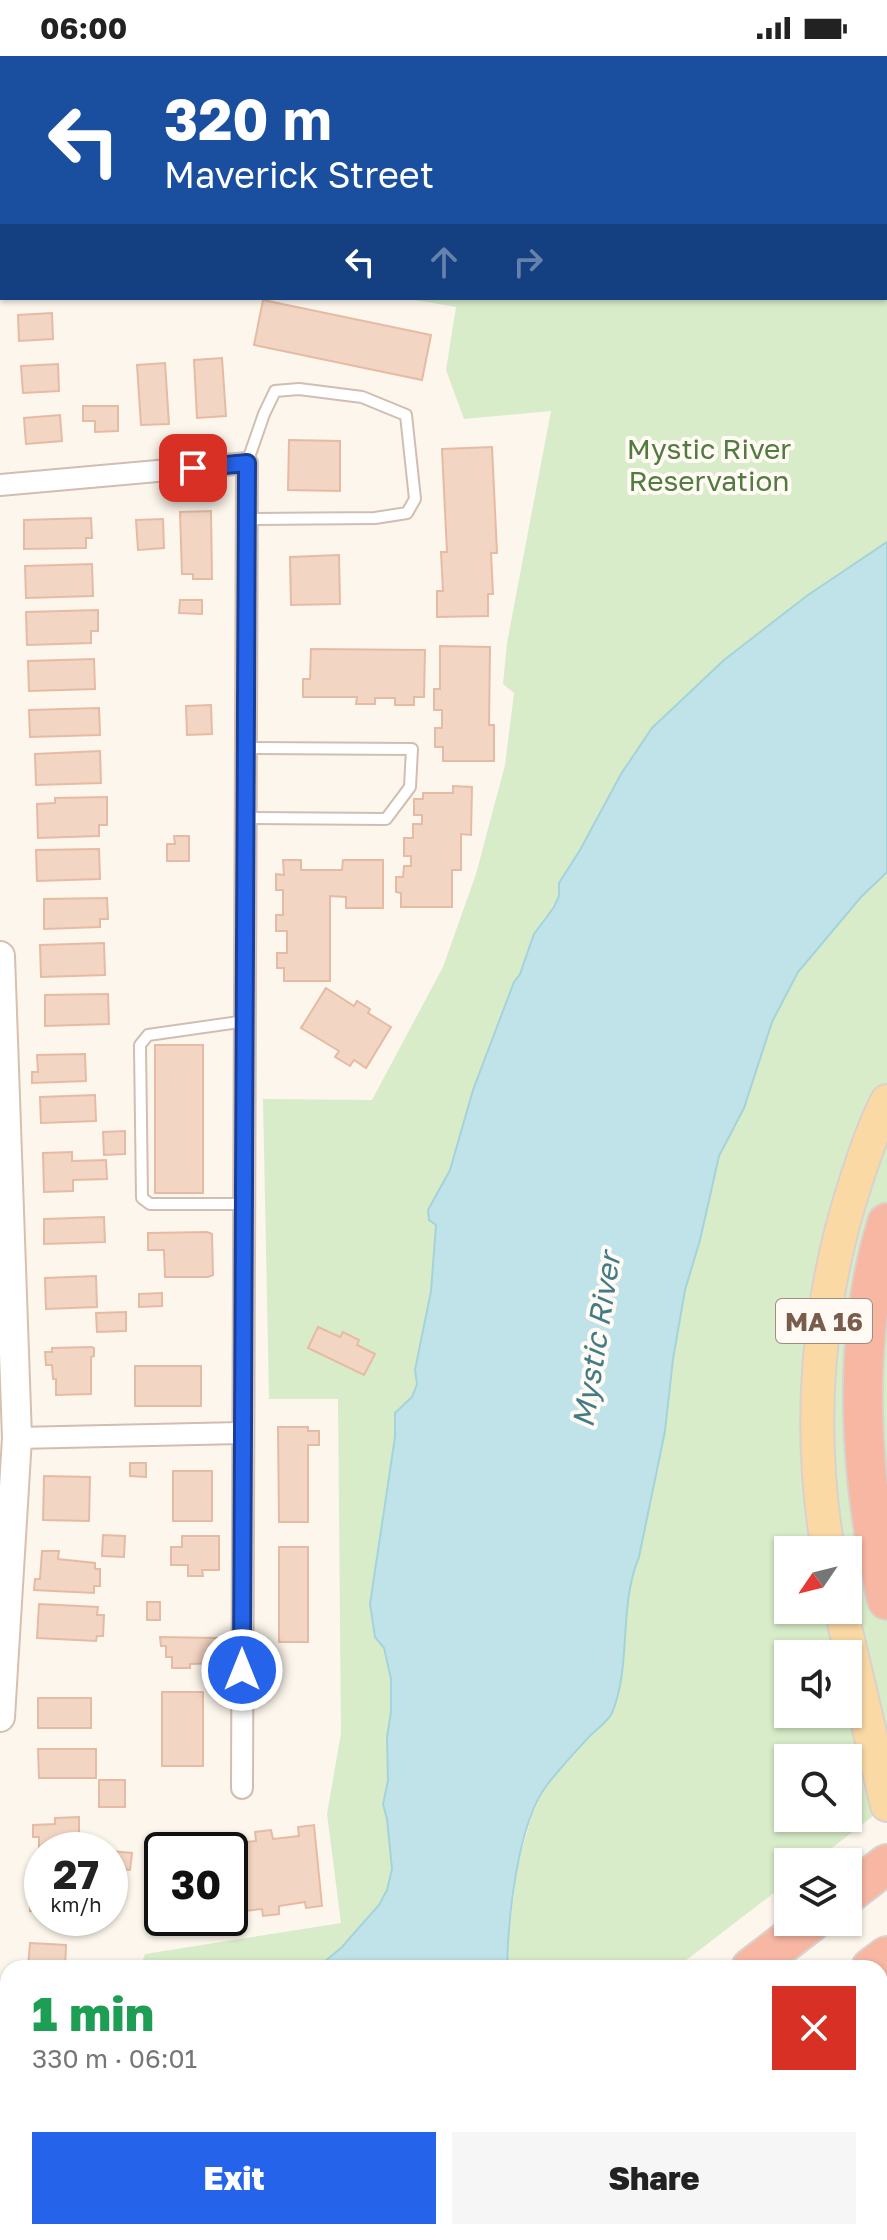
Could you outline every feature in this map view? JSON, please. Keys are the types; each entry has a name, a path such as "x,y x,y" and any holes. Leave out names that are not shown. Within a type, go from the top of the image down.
{"highway":[{"path":"887,1223 872,1295 864,1359 863,1422 867,1489 887,1600"},
{"path":"862,1883 887,1864"},
{"path":"761,1960 793,1936"}],"main road":[{"path":"0,956 17,1438 0,1717"},
{"name":"MA 16","path":"826,1536 817,1455 817,1385 821,1344 838,1245 850,1200 865,1152 887,1101"},
{"path":"844,1624 885,1798"}],"street":[{"path":"0,485 247,463 242,1788"},
{"path":"17,1438 241,1433"}],"lane":[{"path":"247,463 275,391 299,389 362,397 406,415 415,499 407,513 375,518 247,519"},
{"path":"247,748 412,749 410,787 386,819 247,818"},
{"path":"244,1204 153,1204 142,1198 140,1045 148,1035 246,1021"}],"green space":[{"name":"Mystic River Reservation","path":"416,300 887,300 887,542 808,595 724,660 652,728 621,774 559,883 559,896 534,934 473,1090 450,1170 433,1199 429,1220 436,1225 431,1291 415,1370 417,1384 412,1397 395,1413 395,1437 383,1510 378,1566 381,1641 391,1679 388,1781 383,1804 388,1819 392,1869 387,1890 379,1905 327,1960 143,1960 145,1954 341,1923 327,1814 341,1733 338,1399 269,1399 263,1099 372,1100 443,967 476,874 505,765 514,693 503,684 507,643 551,411 464,419 446,370 456,307"},
{"path":"887,872 887,1805 862,1825 862,1744 774,1744 774,1832 852,1832 832,1848 774,1848 774,1893 686,1960 507,1960 518,1863 532,1815 545,1787 611,1715 625,1640 631,1576 639,1557 665,1431 685,1290 719,1156 744,1108 772,1022 798,972 861,897"}],"water":[{"name":"Mystic River","path":"887,542 887,872 861,897 798,972 772,1022 744,1108 719,1156 685,1290 665,1431 629,1596 622,1675 612,1713 547,1785 528,1823 516,1873 507,1960 327,1960 379,1905 387,1890 392,1869 383,1804 388,1781 391,1679 384,1648 375,1637 370,1604 395,1437 395,1413 412,1397 417,1384 415,1370 431,1291 436,1225 429,1220 428,1210 450,1170 473,1090 534,934 554,907 559,896 559,883 621,774 652,728 724,660 808,595"}],"building":[{"path":"263,300 431,335 422,380 254,345"},
{"path":"52,313 53,339 19,341 18,315"},
{"path":"222,358 226,416 197,418 194,360"},
{"path":"165,363 169,424 141,425 137,365"},
{"path":"58,364 59,391 23,393 21,366"},
{"path":"83,406 118,406 118,431 95,432 95,421 83,421"},
{"path":"60,415 62,441 26,444 24,418"},
{"path":"289,440 340,441 340,491 288,490"},
{"path":"492,447 497,553 491,553 493,594 488,594 488,616 437,617 437,591 443,591 441,552 447,552 442,449"},
{"path":"211,511 212,579 193,579 193,574 182,574 180,512"},
{"path":"91,518 92,538 86,538 86,548 24,549 24,520"},
{"path":"163,519 164,548 138,550 136,520"},
{"path":"339,555 340,604 291,605 290,557"},
{"path":"92,564 93,596 26,598 25,566"},
{"path":"180,600 202,600 202,614 179,613"},
{"path":"98,610 98,631 91,631 91,643 27,645 26,612"},
{"path":"440,646 490,647 489,725 494,725 494,761 443,761 443,747 435,747 435,728 442,728 442,710 434,710 434,689 440,689"},
{"path":"311,649 425,650 424,697 414,697 414,705 395,705 395,698 375,698 375,704 356,704 357,697 303,697 303,679 310,679"},
{"path":"94,659 95,689 29,691 28,661"},
{"path":"211,705 212,734 187,735 186,706"},
{"path":"99,708 100,735 30,737 29,710"},
{"path":"100,751 101,783 36,785 35,754"},
{"path":"453,786 472,787 471,835 461,834 461,870 452,870 452,907 401,907 401,893 396,892 396,877 403,877 404,866 411,866 411,856 404,856 404,838 413,838 413,824 422,824 422,815 414,815 414,799 423,799 423,793 453,793"},
{"path":"107,797 107,825 99,825 99,836 38,838 37,804 55,803 55,798"},
{"path":"174,836 189,836 189,861 167,861 167,844 175,844"},
{"path":"99,849 100,879 37,881 36,850"},
{"path":"283,860 301,860 301,870 342,870 343,860 383,860 383,908 346,908 346,897 330,896 330,981 284,981 284,968 277,968 277,953 287,953 287,931 276,931 276,915 283,915 283,890 276,890 276,874 284,875"},
{"path":"107,898 108,919 100,919 100,927 44,929 44,899"},
{"path":"104,943 105,975 41,977 40,945"},
{"path":"326,988 354,1006 357,1001 370,1009 368,1013 391,1027 366,1068 354,1060 350,1066 335,1057 339,1051 301,1028"},
{"path":"108,994 109,1024 45,1026 45,995"},
{"path":"155,1045 203,1045 203,1193 155,1193"},
{"path":"85,1054 86,1081 32,1083 32,1072 38,1072 37,1055"},
{"path":"95,1095 96,1121 41,1123 40,1097"},
{"path":"125,1131 125,1154 104,1155 103,1132"},
{"path":"72,1152 72,1161 106,1160 107,1179 73,1180 73,1191 44,1192 43,1153"},
{"path":"104,1217 105,1242 44,1244 44,1219"},
{"path":"148,1233 212,1234 213,1275 208,1277 165,1277 164,1250 148,1250"},
{"path":"96,1276 97,1307 46,1309 45,1278"},
{"path":"162,1293 162,1306 139,1307 139,1294"},
{"path":"126,1312 126,1331 97,1332 96,1313"},
{"path":"318,1327 340,1337 343,1332 359,1340 357,1345 375,1354 364,1375 308,1348"},
{"path":"52,1348 94,1348 94,1356 91,1357 91,1394 56,1395 56,1379 53,1379 52,1365 46,1365 45,1352 52,1352"},
{"path":"135,1366 201,1366 201,1406 135,1406"},
{"path":"278,1427 308,1427 308,1431 319,1431 319,1445 308,1445 308,1522 279,1522"},
{"path":"130,1463 146,1463 146,1477 130,1476"},
{"path":"173,1471 212,1471 212,1521 173,1521"},
{"path":"44,1476 90,1477 89,1521 43,1520"},
{"path":"103,1535 125,1536 124,1557 102,1556"},
{"path":"182,1536 219,1536 219,1570 202,1570 203,1576 188,1576 188,1565 171,1565 171,1547 182,1547"},
{"path":"279,1547 308,1547 308,1642 279,1642"},
{"path":"42,1551 59,1551 58,1559 95,1563 95,1569 100,1569 100,1586 94,1586 94,1593 34,1590 35,1579 40,1579"},
{"path":"147,1602 160,1602 160,1620 147,1620"},
{"path":"39,1604 98,1607 97,1615 104,1615 103,1636 97,1636 96,1641 37,1638"},
{"path":"160,1637 219,1638 219,1663 172,1668 172,1657 166,1657 166,1646 161,1646"},
{"path":"162,1692 203,1692 203,1766 162,1766"},
{"path":"38,1698 91,1698 91,1728 38,1728"},
{"path":"38,1749 96,1749 96,1778 39,1778"},
{"path":"99,1780 125,1780 125,1807 99,1807"},
{"path":"79,1817 79,1832 33,1832 33,1825 55,1824 55,1818"},
{"path":"314,1825 322,1906 306,1908 305,1902 279,1906 279,1914 263,1916 262,1909 248,1910 248,1842 256,1841 255,1832 271,1830 273,1839 299,1836 298,1827"},
{"path":"128,1853 132,1853 128,1870"},
{"path":"30,1943 66,1945 65,1960 29,1960"}],"route":[{"path":"193,468 247,463 242,1670"}]}
